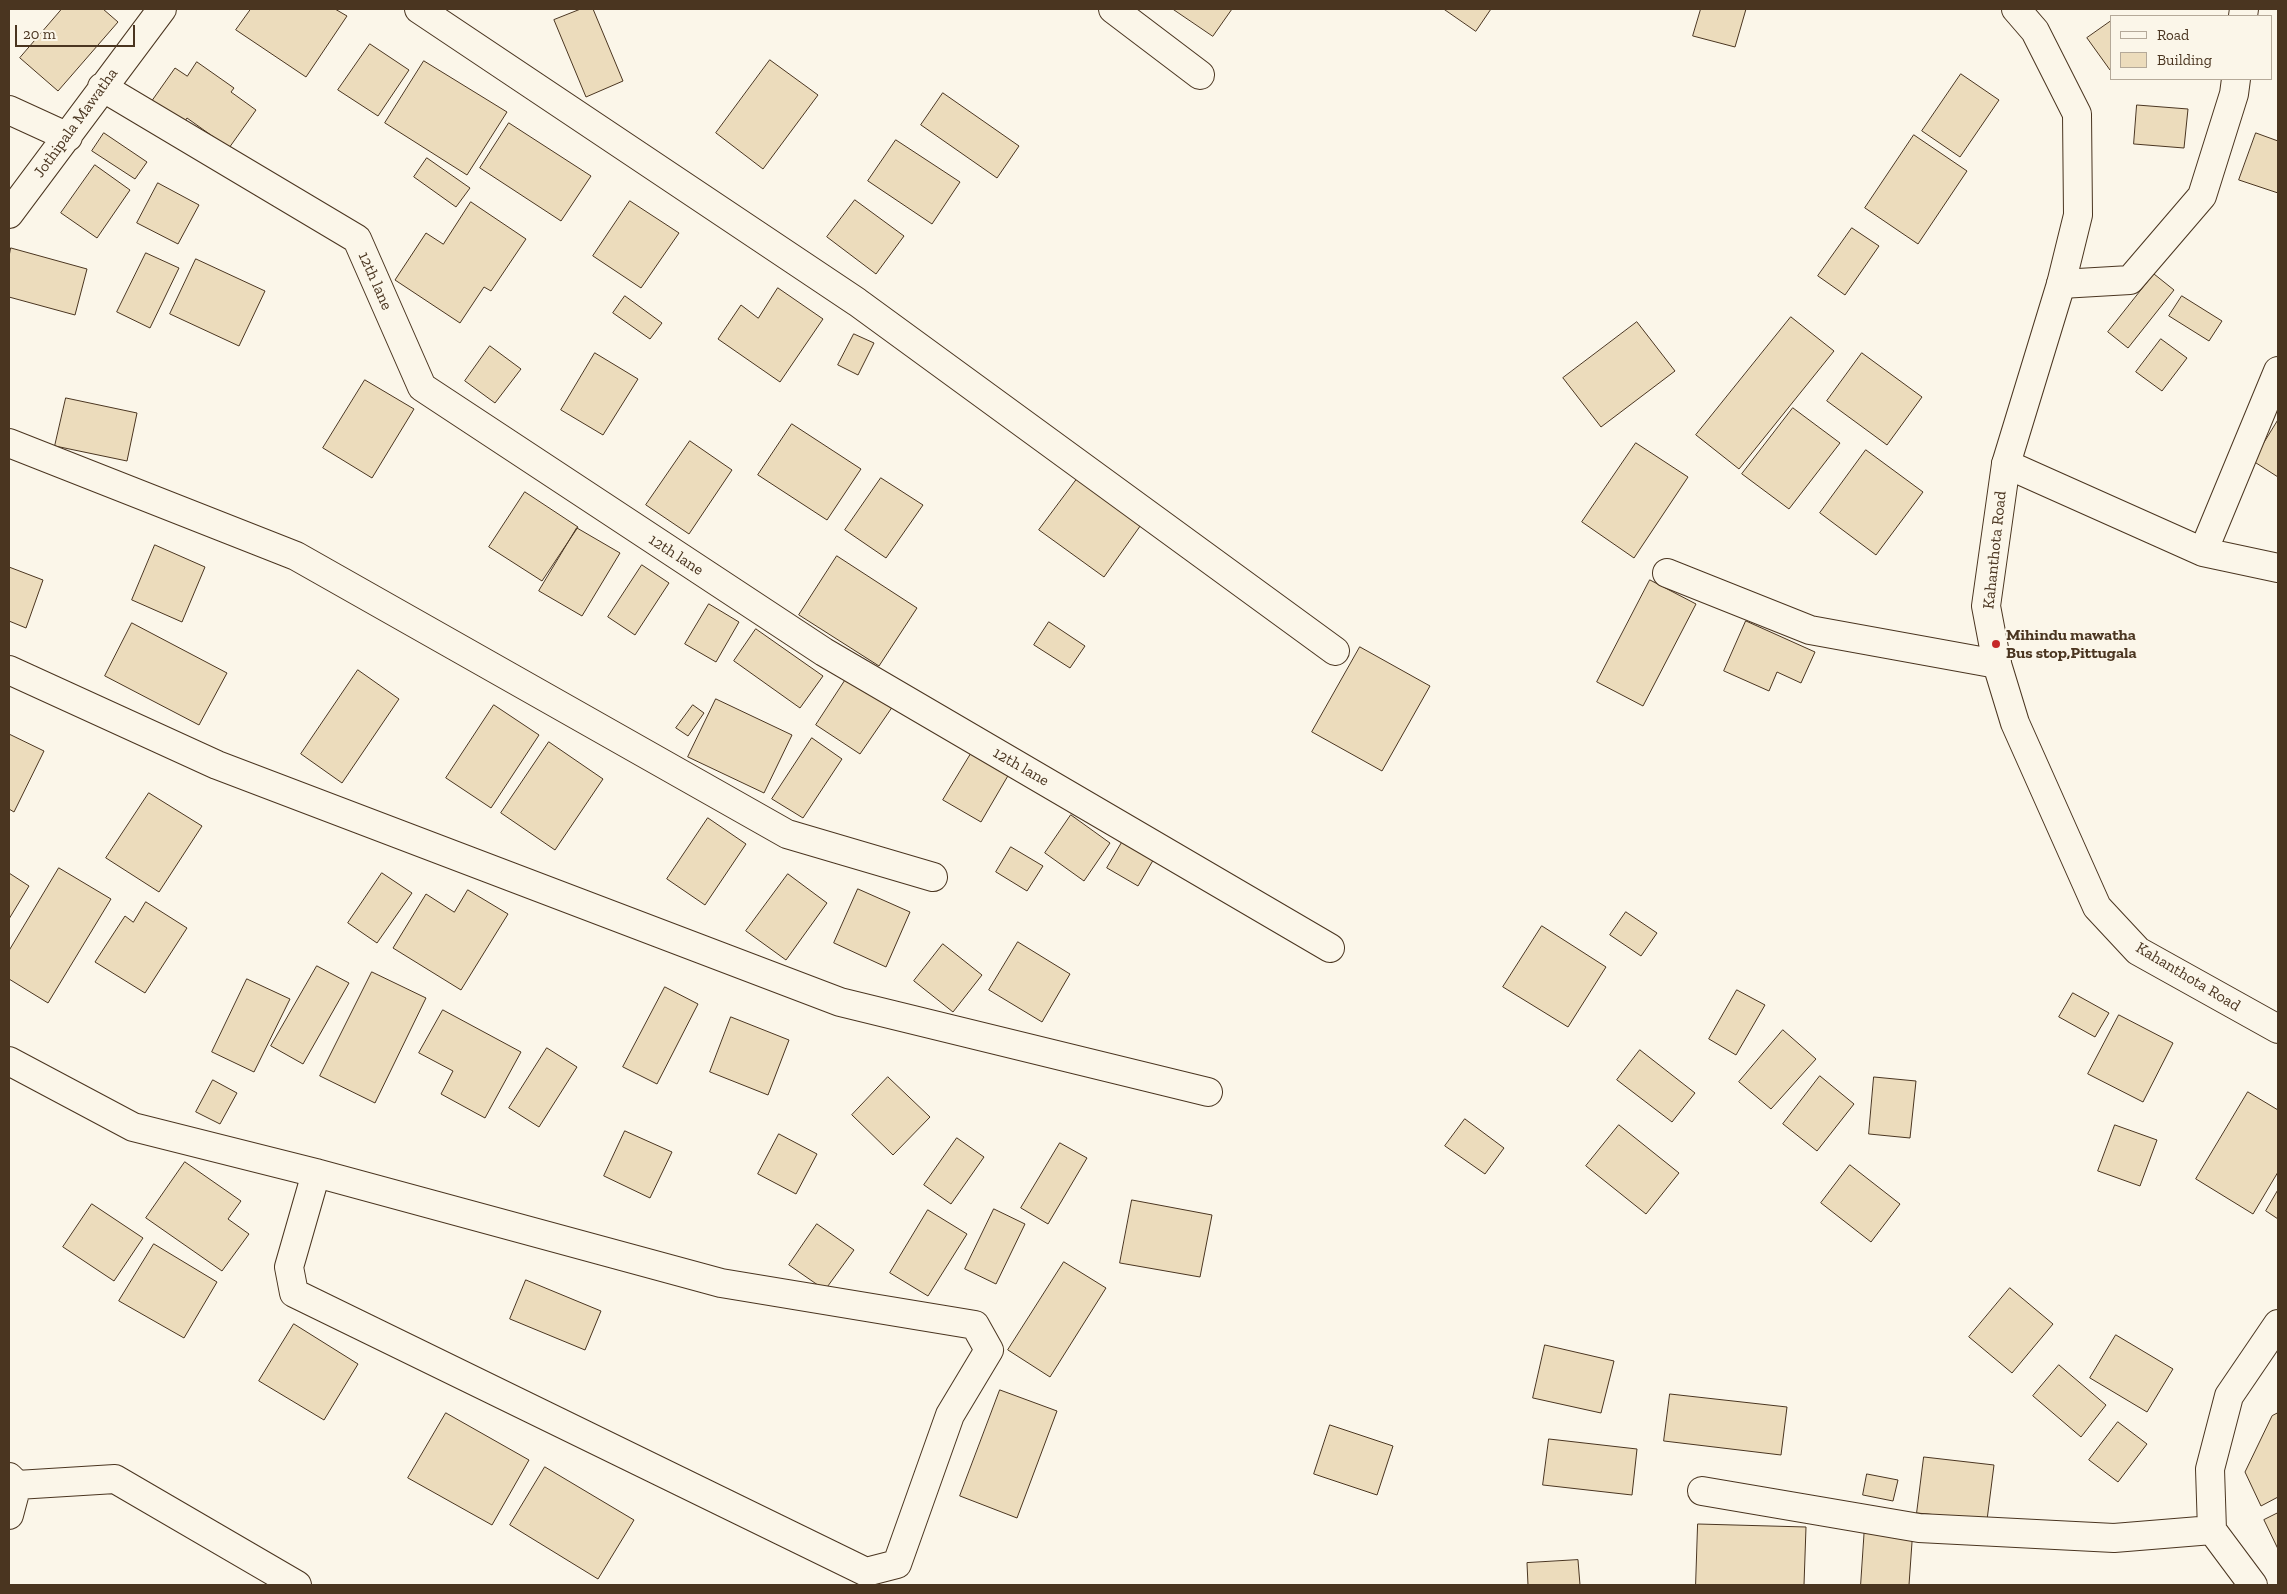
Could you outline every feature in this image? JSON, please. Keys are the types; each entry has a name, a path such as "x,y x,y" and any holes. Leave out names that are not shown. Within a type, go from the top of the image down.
{"street":[{"name":"Jothipala Mawatha","path":"9,214 162,9"},
{"path":"419,9 857,302 1336,650"},
{"path":"1112,9 1200,75"},
{"name":"Kahanthota Road","path":"2016,9 2035,31 2077,114 2078,216 2061,284 2006,464 1986,606 1997,664 2015,723 2097,907 2138,950 2278,1029"},
{"path":"2061,284 2130,280 2202,196 2234,94 2236,80"},
{"name":"12th lane","path":"102,87 357,239 422,387 824,652 1330,948"},
{"path":"9,110 68,137"},
{"path":"2203,552 2278,371"},
{"path":"9,443 296,556 787,834 933,877"},
{"path":"2006,464 2203,552 2278,568"},
{"path":"1667,573 1810,630 1997,664"},
{"path":"9,670 217,765 840,1002 1208,1092"},
{"path":"9,1061 133,1127 316,1173 721,1283 975,1325 989,1350 950,1415 897,1564 866,1572 294,1293 289,1267 316,1173"},
{"path":"2253,1585 2212,1530 2210,1469 2229,1396 2278,1324"},
{"path":"9,1515 13,1482 115,1479 297,1585"},
{"path":"1702,1491 1919,1528 2114,1538 2212,1530"}],"building":[{"path":"62,9 103,9 118,22 58,91 20,58"},
{"path":"251,9 335,9 347,16 306,77 236,30"},
{"path":"581,9 593,9 623,81 586,97 554,20"},
{"path":"1173,9 1232,9 1213,36"},
{"path":"1444,9 1491,9 1476,31"},
{"path":"1701,9 1746,9 1735,47 1693,36"},
{"path":"2110,22 2110,70 2087,38"},
{"path":"370,44 409,70 378,116 338,90"},
{"path":"770,60 818,95 763,169 716,133"},
{"path":"424,61 507,112 467,175 385,123"},
{"path":"197,62 234,88 231,92 256,110 229,148 187,118 183,124 151,102 175,68 187,76"},
{"path":"1961,74 1999,100 1960,157 1922,131"},
{"path":"943,93 1019,146 997,178 921,125"},
{"path":"2137,105 2188,109 2184,148 2134,144"},
{"path":"509,123 591,176 561,221 480,168"},
{"path":"104,133 147,162 135,179 92,151"},
{"path":"2256,133 2278,141 2278,193 2239,180"},
{"path":"1914,135 1967,171 1918,244 1865,208"},
{"path":"896,140 960,182 932,224 868,181"},
{"path":"427,158 470,188 456,207 414,177"},
{"path":"95,165 130,190 97,238 61,213"},
{"path":"158,183 199,205 178,244 137,223"},
{"path":"855,200 904,236 876,274 827,237"},
{"path":"630,201 679,233 641,288 593,256"},
{"path":"471,202 526,239 491,291 484,287 460,323 395,280 426,233 443,244"},
{"path":"1852,228 1879,246 1845,295 1818,276"},
{"path":"11,248 87,269 75,315 9,297 9,257"},
{"path":"146,253 179,268 150,328 117,312"},
{"path":"196,259 265,291 239,346 170,314"},
{"path":"2154,274 2174,290 2128,348 2108,332"},
{"path":"778,288 823,319 780,382 718,339 741,305 758,318"},
{"path":"625,296 662,323 650,339 613,313"},
{"path":"2182,296 2222,321 2209,341 2169,316"},
{"path":"1791,317 1834,351 1739,469 1696,435"},
{"path":"1637,322 1675,371 1601,427 1563,378"},
{"path":"854,334 874,343 858,375 838,365"},
{"path":"2161,339 2187,358 2162,391 2136,372"},
{"path":"490,346 521,369 495,403 465,381"},
{"path":"595,353 638,379 603,435 561,410"},
{"path":"1862,353 1922,397 1887,445 1827,401"},
{"path":"365,380 414,409 372,478 323,448"},
{"path":"66,398 137,413 127,461 55,446"},
{"path":"1793,408 1840,443 1789,509 1742,474"},
{"path":"2278,420 2278,477 2253,461"},
{"path":"792,424 861,469 827,520 758,475"},
{"path":"690,441 732,470 689,534 646,505"},
{"path":"1636,443 1688,477 1634,558 1582,522"},
{"path":"1866,450 1923,492 1876,555 1820,513"},
{"path":"1080,475 1143,522 1104,577 1039,530"},
{"path":"881,478 923,505 886,558 845,530"},
{"path":"525,492 578,527 542,581 489,547"},
{"path":"577,528 620,553 582,616 539,591"},
{"path":"155,545 205,567 182,622 132,600"},
{"path":"837,556 917,608 879,666 799,615"},
{"path":"642,565 669,583 635,635 608,617"},
{"path":"9,567 43,580 26,628 9,621"},
{"path":"1650,580 1696,604 1643,706 1597,682"},
{"path":"709,604 739,622 716,662 685,644"},
{"path":"1746,621 1815,652 1801,683 1777,672 1769,691 1724,671"},
{"path":"1049,622 1085,646 1070,668 1034,645"},
{"path":"132,623 227,673 199,725 105,676"},
{"path":"756,629 823,676 800,708 734,661"},
{"path":"1360,647 1430,686 1382,771 1312,732"},
{"path":"358,670 399,699 342,783 301,754"},
{"path":"848,676 893,706 860,754 816,725"},
{"path":"716,699 792,735 764,793 688,757"},
{"path":"494,705 539,735 491,808 446,778"},
{"path":"693,705 704,713 688,736 676,728"},
{"path":"9,734 44,751 14,812 9,809"},
{"path":"812,738 842,759 803,818 772,799"},
{"path":"549,742 603,779 555,850 501,813"},
{"path":"972,752 1009,774 981,822 943,800"},
{"path":"149,793 202,826 159,892 106,858"},
{"path":"1071,815 1110,843 1084,881 1045,853"},
{"path":"708,818 746,844 705,905 667,879"},
{"path":"1124,839 1155,857 1138,886 1107,868"},
{"path":"1011,847 1043,866 1027,891 996,872"},
{"path":"59,868 111,899 48,1003 9,979 9,951"},
{"path":"9,873 29,886 9,919"},
{"path":"382,873 412,893 377,943 348,923"},
{"path":"788,874 827,903 786,960 746,931"},
{"path":"858,889 910,912 886,967 834,943"},
{"path":"468,890 508,914 461,990 393,948 426,894 454,912"},
{"path":"146,902 187,928 145,993 95,962 125,916 133,922"},
{"path":"1626,912 1657,933 1641,956 1610,935"},
{"path":"1542,926 1606,967 1568,1027 1503,987"},
{"path":"1018,942 1070,974 1042,1022 989,990"},
{"path":"943,944 982,975 953,1012 914,981"},
{"path":"317,966 349,983 303,1064 271,1046"},
{"path":"372,972 426,998 375,1103 320,1076"},
{"path":"247,979 290,999 254,1072 212,1052"},
{"path":"665,987 698,1004 657,1084 623,1067"},
{"path":"1737,990 1765,1005 1736,1055 1709,1039"},
{"path":"2073,993 2109,1013 2095,1037 2059,1017"},
{"path":"443,1010 521,1052 485,1118 441,1094 453,1071 419,1053"},
{"path":"2119,1015 2173,1043 2143,1102 2088,1074"},
{"path":"731,1017 789,1040 768,1095 710,1072"},
{"path":"1783,1030 1816,1059 1771,1109 1739,1082"},
{"path":"547,1048 577,1067 539,1127 509,1108"},
{"path":"1640,1050 1695,1093 1672,1122 1617,1080"},
{"path":"1820,1076 1854,1104 1817,1151 1783,1124"},
{"path":"888,1077 930,1117 893,1155 852,1115"},
{"path":"1874,1077 1916,1081 1910,1138 1869,1134"},
{"path":"213,1080 237,1093 220,1124 196,1112"},
{"path":"2248,1092 2278,1110 2278,1172 2253,1214 2196,1179"},
{"path":"1465,1119 1504,1148 1485,1174 1445,1146"},
{"path":"1619,1125 1679,1173 1646,1214 1586,1166"},
{"path":"2115,1125 2157,1140 2140,1186 2098,1171"},
{"path":"625,1131 672,1152 650,1198 604,1176"},
{"path":"779,1134 817,1154 796,1194 758,1174"},
{"path":"957,1138 984,1157 951,1204 924,1185"},
{"path":"1060,1143 1087,1158 1048,1224 1021,1208"},
{"path":"185,1162 241,1201 228,1219 249,1234 222,1271 146,1218"},
{"path":"1850,1165 1900,1204 1871,1242 1821,1203"},
{"path":"2278,1190 2278,1219 2266,1211"},
{"path":"1132,1200 1212,1215 1200,1277 1120,1263"},
{"path":"92,1204 143,1238 114,1281 63,1247"},
{"path":"994,1209 1025,1224 996,1284 965,1269"},
{"path":"928,1210 967,1234 928,1296 890,1273"},
{"path":"817,1224 854,1250 825,1290 789,1265"},
{"path":"154,1244 217,1282 184,1338 119,1301"},
{"path":"1064,1262 1106,1288 1050,1377 1008,1350"},
{"path":"526,1280 601,1311 585,1350 510,1319"},
{"path":"2010,1288 2053,1324 2012,1373 1969,1337"},
{"path":"294,1324 358,1364 324,1420 259,1381"},
{"path":"2116,1335 2173,1369 2147,1412 2090,1378"},
{"path":"1545,1345 1614,1361 1601,1413 1533,1398"},
{"path":"2059,1365 2106,1405 2081,1437 2033,1396"},
{"path":"1000,1390 1057,1411 1017,1518 960,1496"},
{"path":"1670,1394 1787,1407 1781,1455 1664,1441"},
{"path":"446,1413 529,1460 492,1525 408,1478"},
{"path":"2278,1413 2278,1497 2261,1506 2245,1472 2272,1416"},
{"path":"2118,1422 2147,1444 2118,1482 2089,1460"},
{"path":"1330,1425 1393,1446 1377,1495 1314,1474"},
{"path":"1549,1439 1637,1449 1632,1495 1543,1485"},
{"path":"1924,1457 1994,1465 1987,1520 1917,1513"},
{"path":"545,1467 634,1520 598,1579 510,1525"},
{"path":"1867,1474 1898,1480 1893,1501 1863,1495"},
{"path":"2278,1513 2278,1549 2264,1520"},
{"path":"1698,1524 1806,1527 1804,1585 1696,1585"},
{"path":"1865,1525 1913,1528 1909,1585 1861,1585"},
{"path":"1578,1560 1580,1585 1528,1585 1527,1563"}],"place":[{"name":"Mihindu mawatha Bus stop,Pittugala","path":"1996,644"}]}
